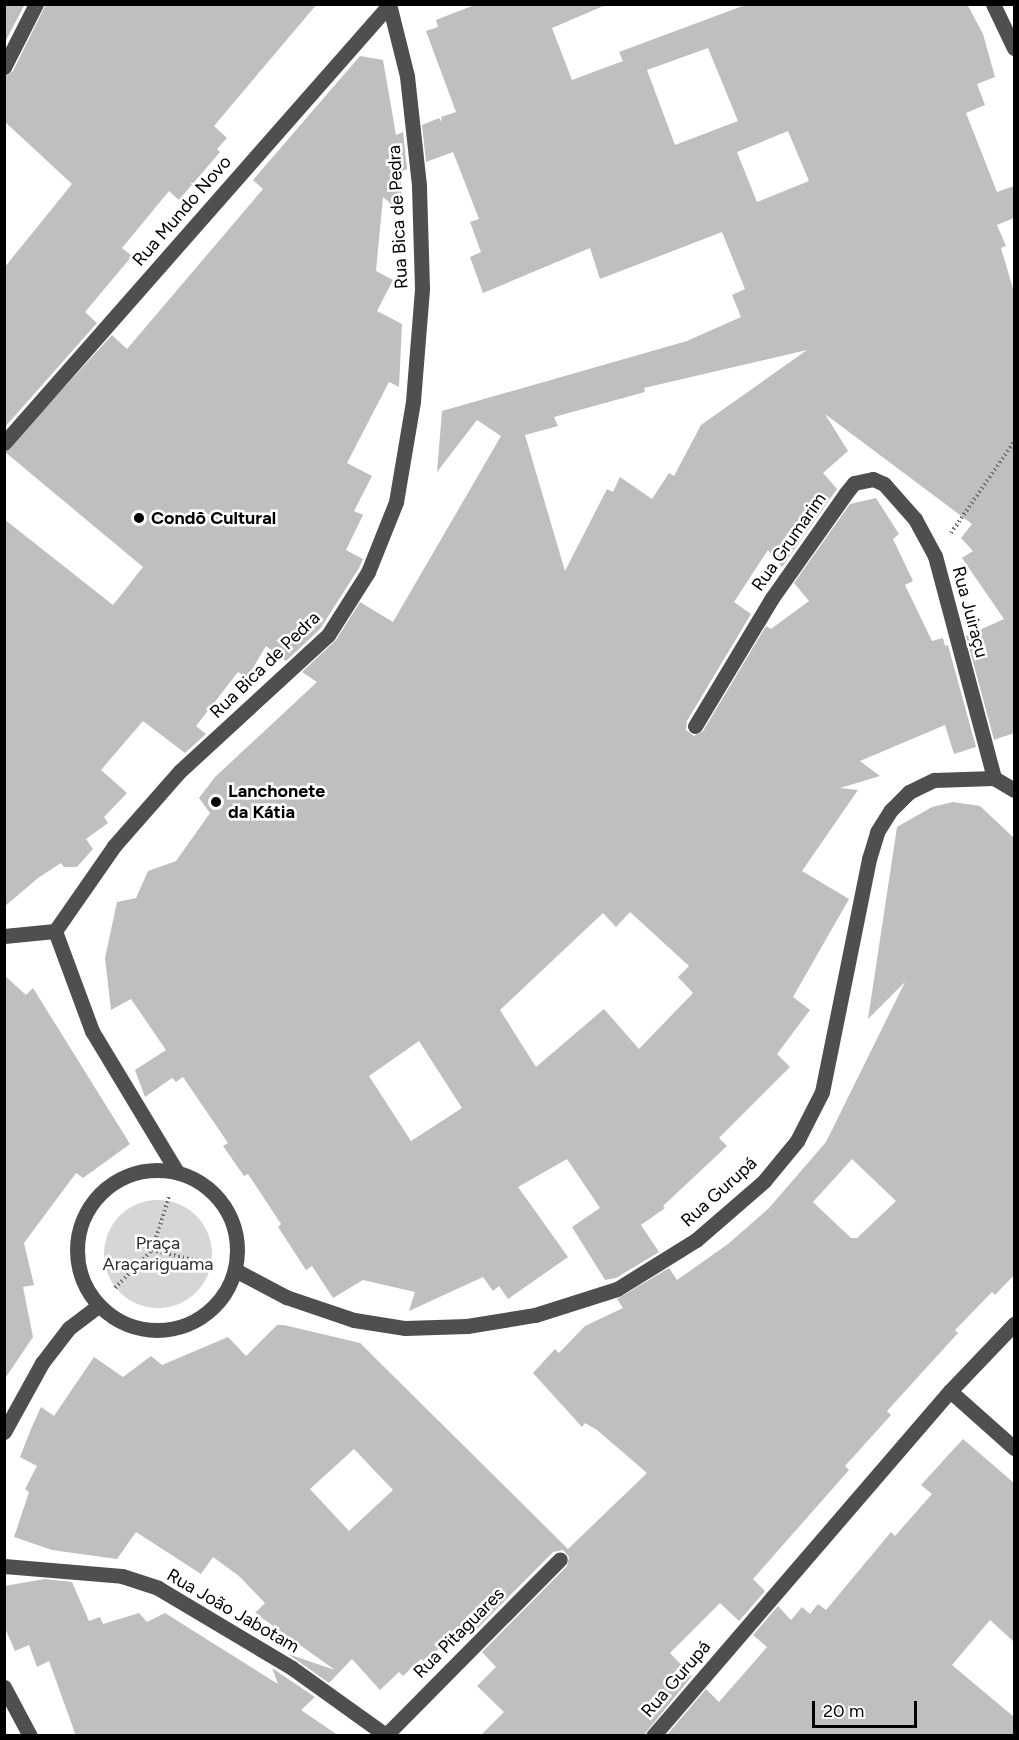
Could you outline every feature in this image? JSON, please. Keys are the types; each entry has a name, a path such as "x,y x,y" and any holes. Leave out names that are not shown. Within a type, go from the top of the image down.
{"street":[{"path":"4,67 36,4"},
{"path":"993,4 1014,48"},
{"name":"Rua Mundo Novo","path":"4,443 389,5"},
{"name":"Rua Bica de Pedra","path":"55,931 114,846 180,771 328,635 368,572 396,502 414,401 422,288 419,185 407,76 389,5"},
{"name":"Rua Grumarim","path":"694,726 772,598 854,483 873,479 884,484 915,519 935,556"},
{"name":"Rua Juiraçu","path":"935,556 994,778"},
{"path":"994,778 1014,790"},
{"name":"Rua Gurupá","path":"236,1270 286,1297 354,1320 405,1328 467,1326 535,1315 616,1289 696,1240 764,1181 796,1141 822,1092 869,859 886,818 909,792 934,780 994,778"},
{"path":"4,936 55,931 92,1031 177,1172"},
{"path":"147,1170 177,1172 200,1182 220,1198 232,1220 238,1245 236,1270 226,1292 210,1311 189,1324 165,1330 140,1329 117,1320 98,1306 82,1281 77,1262 81,1222 96,1197 119,1179 147,1170"},
{"path":"4,1432 42,1363 69,1328 98,1306"},
{"name":"Rua Gurupá","path":"653,1736 950,1391 1014,1324"},
{"path":"950,1391 1014,1448"},
{"name":"Rua Pitaguares","path":"386,1735 560,1559"},
{"name":"Rua João Jabotam","path":"4,1566 122,1576 158,1588 292,1668 386,1735"},
{"path":"4,1687 30,1736"}],"path":[{"name":"Rua Juiraçu","path":"935,556 1014,442"},
{"path":"98,1306 152,1250 177,1172"},
{"path":"152,1250 236,1270"}],"green space":[{"name":"Praça Araçariguama","path":"158,1200 179,1204 196,1216 208,1233 212,1254 208,1275 196,1292 179,1304 158,1308 137,1304 120,1292 108,1275 104,1254 108,1233 120,1216 137,1204"}],"building":[{"path":"4,4 25,4 4,44"},
{"path":"46,4 317,4 214,126 227,138 217,149 220,152 179,200 169,191 122,248 132,256 85,312 97,323 4,428 4,268 72,184 4,121 4,77 13,71"},
{"path":"477,4 608,4 552,28 572,80 623,61 619,52 748,4 967,4 983,34 995,77 977,84 985,105 966,113 997,192 1014,186 1014,218 997,225 1006,246 1001,248 1014,292 1014,733 994,740 966,636 1004,619 962,558 973,551 961,538 972,524 825,414 848,451 823,473 837,489 782,567 768,550 734,602 751,614 687,721 686,730 694,736 703,731 766,626 771,629 809,601 794,583 850,504 876,498 899,534 893,539 913,581 905,585 932,641 943,638 945,646 948,645 976,747 954,754 945,725 860,761 880,776 840,788 858,790 802,871 849,899 793,997 810,1010 777,1054 790,1067 719,1138 727,1146 663,1206 665,1208 641,1225 659,1252 616,1278 605,1280 572,1227 600,1208 567,1159 518,1187 568,1257 508,1299 499,1286 493,1291 483,1277 409,1311 415,1292 363,1280 333,1298 312,1266 306,1270 278,1227 281,1224 248,1174 244,1176 223,1146 228,1143 183,1077 176,1082 172,1078 145,1097 135,1070 166,1050 131,999 111,1010 105,958 117,902 136,898 148,871 176,861 210,813 199,798 215,777 317,682 302,672 336,640 360,602 393,622 501,436 477,420 437,472 442,411 687,341 741,317 732,295 745,289 722,232 600,279 590,248 483,293 470,257 481,252 470,222 479,219 453,152 426,162 422,125 439,118 442,122 441,117 456,112 426,31 438,27 436,20","holes":["708,48 738,121 675,145 647,70","788,131 809,181 757,202 737,152","807,350 701,425 674,476 669,473 652,499 620,477 613,492 607,489 565,571 525,435 558,426 554,417 645,392 644,388","630,912 689,966 678,977 693,993 639,1049 604,1009 536,1067 500,1010 603,913 616,927","419,1041 462,1108 411,1141 369,1076"]},
{"path":"360,56 383,60 396,135 403,132 407,169 400,172 403,214 383,197 376,271 393,280 377,311 402,324 399,387 389,382 347,463 372,476 354,511 363,515 346,550 363,559 320,629 286,661 266,646 247,678 238,672 196,726 206,734 185,753 143,721 101,770 127,793 104,817 108,823 86,839 93,849 77,867 64,867 61,863 38,878 4,907 4,519 113,605 143,567 5,452 112,335 127,349 263,189 253,180"},
{"path":"953,802 980,806 1014,838 1014,1275 995,1295 992,1292 955,1330 958,1333 887,1411 891,1415 845,1466 849,1470 753,1579 765,1591 739,1621 720,1603 670,1653 692,1676 643,1736 480,1736 504,1712 477,1686 496,1667 482,1652 567,1566 569,1557 563,1550 553,1552 469,1637 461,1629 424,1662 421,1659 403,1676 399,1672 380,1690 352,1659 329,1683 288,1654 335,1670 255,1613 265,1603 239,1576 213,1557 201,1574 136,1532 117,1559 52,1550 14,1537 29,1492 25,1489 37,1466 20,1457 31,1429 41,1407 54,1416 94,1357 123,1377 151,1356 162,1365 228,1337 246,1356 277,1325 284,1325 360,1343 568,1549 647,1473 597,1430 585,1423 582,1427 533,1373 555,1349 559,1353 585,1326 623,1308 617,1299 669,1268 677,1280 728,1244 769,1208 826,1142 905,982 868,1019 897,827 932,807","holes":["852,1159 896,1201 857,1238 851,1238 813,1202","354,1449 393,1490 349,1531 310,1489"]},
{"path":"4,975 26,995 33,988 130,1144 83,1178 76,1173 24,1243 34,1285 23,1287 33,1337 4,1380"},
{"path":"963,1439 1014,1483 1014,1642 990,1620 952,1665 1014,1717 1014,1736 666,1736 706,1689 719,1702 767,1647 753,1635 778,1606 791,1620 802,1607 810,1614 818,1604 826,1610 891,1532 895,1536 932,1494 921,1485"},
{"path":"45,1579 72,1582 89,1621 100,1617 103,1624 139,1613 147,1622 165,1613 278,1684 272,1668 315,1697 301,1710 339,1736 76,1736 49,1661 37,1667 29,1645 15,1651 4,1626 4,1586"}],"place":[{"name":"Condô Cultural","path":"139,518"},
{"name":"Lanchonete da Kátia","path":"216,802"}]}
